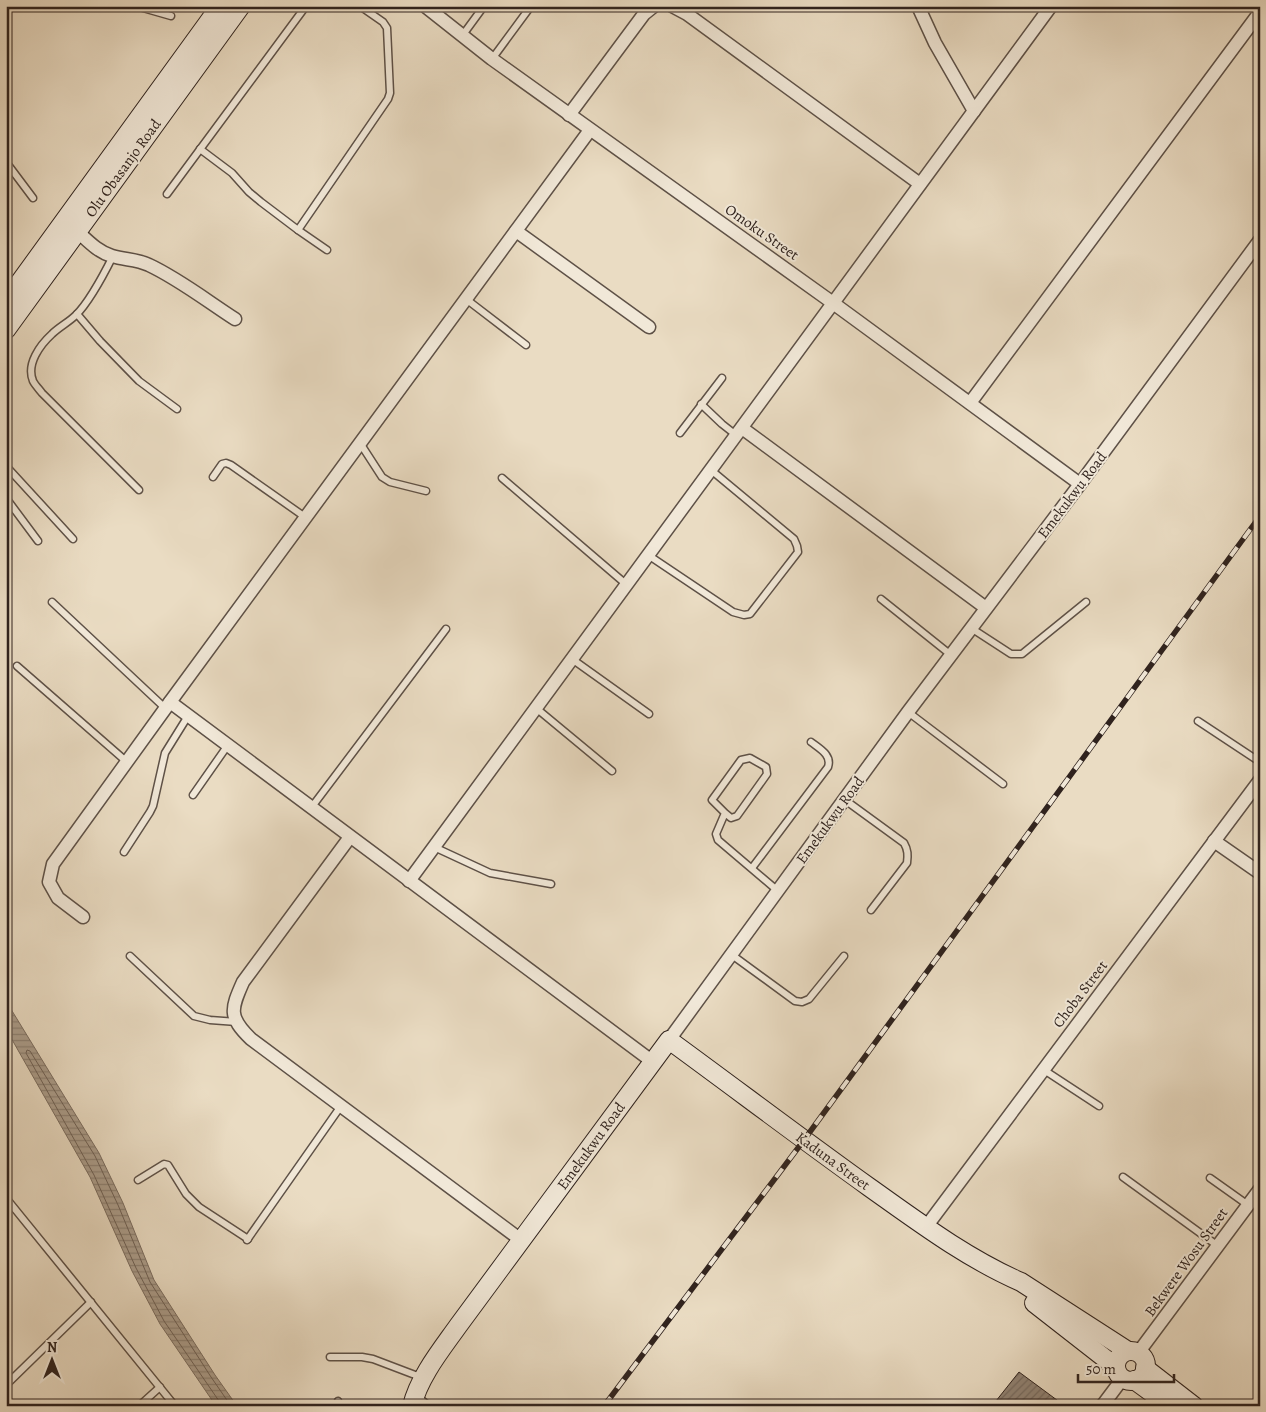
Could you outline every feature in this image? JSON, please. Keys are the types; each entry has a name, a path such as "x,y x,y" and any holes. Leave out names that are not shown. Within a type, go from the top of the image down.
{"street":[{"name":"Olu Obasanjo Road","path":"6,301 220,6"},
{"name":"Olu Obasanjo Road","path":"6,330 241,6"},
{"name":"Omoku Street","path":"425,6 492,59 834,303 1080,484"},
{"path":"569,115 644,14 654,6"},
{"path":"672,6 687,14 920,184"},
{"path":"918,6 934,43 974,111"},
{"path":"409,881 1051,6"},
{"path":"970,403 1260,12"},
{"path":"82,917 58,898 49,882 53,864 305,517 590,130"},
{"path":"516,231 650,327"},
{"path":"78,232 102,252 113,256 135,259 167,274 235,319"},
{"name":"Emekukwu Road","path":"413,1400 434,1360 453,1333 732,955 908,712 1080,484 1260,240"},
{"path":"739,432 986,608"},
{"path":"168,705 188,716 228,745 653,1062"},
{"name":"Choba Street","path":"926,1227 1260,780"},
{"path":"350,837 243,982 235,1001 233,1012 239,1027 251,1039 521,1240"},
{"path":"1214,841 1260,873"},
{"name":"Kaduna Street","path":"669,1040 926,1227 1002,1274 1015,1288 1194,1406"},
{"name":"Bekwere Wosu Street","path":"1102,1406 1260,1189"},
{"name":"Kaduna Street","path":"1131,1366 1170,1406"}],"lane":[{"path":"136,6 170,16"},
{"path":"167,194 306,6"},
{"path":"298,230 388,99 390,93 387,28 383,22 360,6"},
{"path":"462,36 484,6"},
{"path":"492,59 531,6"},
{"path":"200,149 232,173 249,192 298,230 328,250"},
{"path":"6,162 32,198"},
{"path":"113,256 102,277 77,314 52,333 39,347 33,360 32,375 33,383 139,490"},
{"path":"466,299 526,345"},
{"path":"77,314 139,381 177,410"},
{"path":"680,433 722,378"},
{"path":"701,404 722,424 739,432"},
{"path":"360,443 382,477 390,482 426,491"},
{"path":"214,477 222,464 231,465 305,517"},
{"path":"6,466 73,539"},
{"path":"648,555 732,612 744,615 750,614 798,552 794,539 711,470"},
{"path":"502,478 627,584"},
{"path":"6,498 38,542"},
{"path":"881,599 951,655"},
{"path":"52,602 168,705"},
{"path":"971,628 1011,654 1022,654 1086,602"},
{"path":"311,808 446,629"},
{"path":"572,659 649,714"},
{"path":"17,666 126,762"},
{"path":"536,708 612,771"},
{"path":"908,712 1003,784"},
{"path":"124,852 153,806 165,753 188,716"},
{"path":"1198,721 1260,762"},
{"path":"752,868 828,767 830,762 828,756 811,742"},
{"path":"193,795 228,745"},
{"path":"750,758 766,768 767,774 738,816 731,818 725,813 712,800 741,760 750,758"},
{"path":"845,800 904,843 907,849 907,863 872,910"},
{"path":"725,813 716,834 718,840 778,891"},
{"path":"434,847 490,873 550,884"},
{"path":"732,955 795,1001 802,1002 809,999 844,956"},
{"path":"130,956 194,1016 210,1020 237,1022"},
{"path":"1044,1070 1099,1106"},
{"path":"138,1180 164,1164 168,1165 186,1194 199,1207 248,1240 341,1106"},
{"path":"1123,1177 1218,1246"},
{"path":"1210,1178 1248,1205"},
{"path":"6,1198 176,1406"},
{"path":"6,1385 91,1302"},
{"path":"330,1357 367,1358 424,1378"},
{"path":"139,1406 160,1387"},
{"path":"413,1400 429,1406"}],"water":[{"path":"6,1001 99,1153 123,1203 154,1280 237,1406 216,1406 160,1324 132,1271 90,1177 6,1029"}],"building":[{"path":"1019,1372 1065,1406 992,1406"}],"railway":[{"path":"604,1406 804,1140 1260,516"}]}
